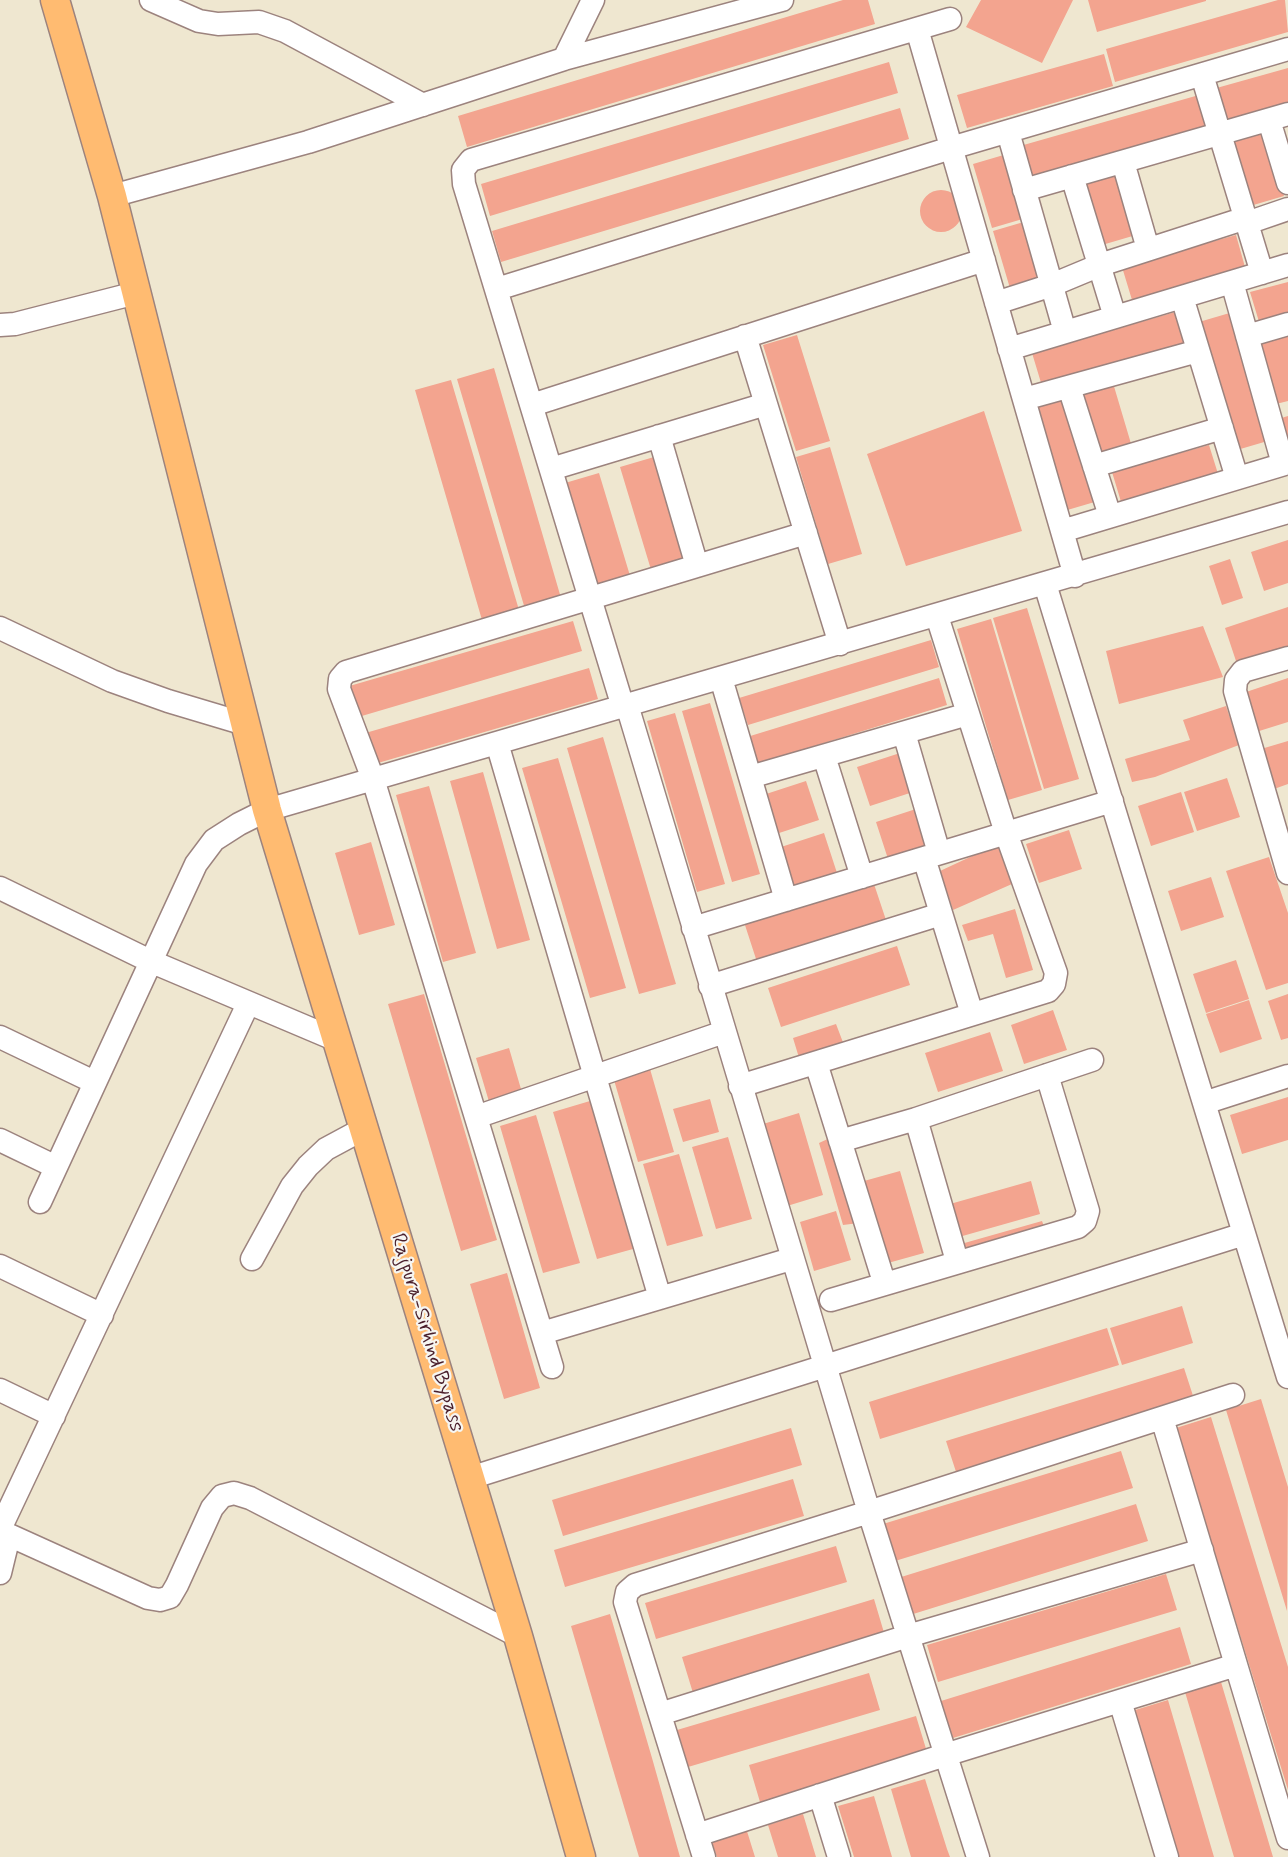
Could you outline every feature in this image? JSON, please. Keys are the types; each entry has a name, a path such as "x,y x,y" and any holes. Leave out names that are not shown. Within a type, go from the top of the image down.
{"main road":[{"name":"Rajpura-Sirhind Bypass","path":"55,0 112,196 267,810 518,1636 581,1857"}],"street":[{"path":"151,0 200,21 218,24 259,22 285,31 423,105"},
{"path":"564,59 593,0"},
{"path":"112,196 308,142 564,59 782,0"},
{"path":"950,19 471,160 463,170 464,184 693,928 823,1366 978,1857"},
{"path":"917,29 1075,576"},
{"path":"497,289 951,148 1288,50"},
{"path":"1202,75 1262,273"},
{"path":"1024,190 1278,117 1288,183"},
{"path":"1008,132 1065,332"},
{"path":"1123,162 1148,249"},
{"path":"1072,176 1115,317"},
{"path":"996,303 1148,249 1288,209"},
{"path":"532,405 984,260"},
{"path":"1009,349 1288,265"},
{"path":"1062,531 1286,464 1278,410 1247,336 1232,282"},
{"path":"0,325 15,324 136,293"},
{"path":"1182,297 1237,478"},
{"path":"1247,336 1288,324"},
{"path":"746,336 840,644"},
{"path":"1024,399 1198,351"},
{"path":"1069,387 1110,516"},
{"path":"551,469 766,404"},
{"path":"1094,466 1222,428"},
{"path":"659,436 697,566"},
{"path":"40,1202 196,864 214,840 267,810 1288,512"},
{"path":"552,1367 373,779 339,689 340,679 346,672 806,532"},
{"path":"1045,584 1288,1377"},
{"path":"740,1086 1048,991 1054,984 1056,973 1006,833 937,616"},
{"path":"0,628 112,681 168,701 245,723"},
{"path":"1288,658 1243,671 1236,680 1235,691 1279,809 1288,873"},
{"path":"721,678 786,900"},
{"path":"750,777 968,714"},
{"path":"904,733 931,855 941,915 972,1014"},
{"path":"496,743 660,1298"},
{"path":"824,756 862,877"},
{"path":"693,928 1112,801"},
{"path":"0,888 150,961 339,1041"},
{"path":"710,986 941,915"},
{"path":"0,1573 3,1532 54,1416 248,1004"},
{"path":"476,1117 724,1032"},
{"path":"0,1036 94,1082"},
{"path":"840,1141 916,1119 1092,1060"},
{"path":"816,1063 884,1282"},
{"path":"831,1300 884,1282 1078,1227 1085,1221 1088,1211 1047,1075"},
{"path":"1204,1103 1288,1076"},
{"path":"916,1119 957,1261"},
{"path":"252,1259 292,1186 308,1166 326,1149 365,1128"},
{"path":"0,1140 56,1167"},
{"path":"470,1478 1244,1234"},
{"path":"542,1333 791,1259"},
{"path":"0,1266 102,1315"},
{"path":"0,1390 54,1416"},
{"path":"704,1857 625,1602 627,1592 635,1585 1233,1395"},
{"path":"1162,1418 1288,1838"},
{"path":"3,1532 148,1598 160,1600 170,1597 177,1585 212,1508 222,1496 234,1493 250,1498 518,1636"},
{"path":"660,1714 908,1636 1202,1550"},
{"path":"697,1835 1236,1665"},
{"path":"1120,1701 1167,1857"},
{"path":"820,1795 839,1857"}],"building":[{"path":"843,0 868,0 875,24 467,147 458,116"},
{"path":"981,0 1073,0 1042,63 966,27"},
{"path":"1088,0 1206,0 1206,1 1097,32"},
{"path":"1278,0 1285,0 1288,32 1115,82 1106,49"},
{"path":"1104,54 1113,86 967,128 957,95"},
{"path":"889,62 898,93 490,216 481,184"},
{"path":"1288,68 1288,103 1222,122 1213,89"},
{"path":"1199,95 1208,128 1030,179 1020,146"},
{"path":"900,108 909,139 501,262 492,231"},
{"path":"1264,132 1284,196 1250,206 1230,142"},
{"path":"1007,154 1026,218 992,228 973,164"},
{"path":"1116,171 1136,235 1102,245 1082,181"},
{"path":"941,190 956,196 962,211 956,226 941,232 926,226 920,211 926,196"},
{"path":"1027,221 1046,285 1012,295 993,231"},
{"path":"1236,235 1245,267 1132,300 1122,267"},
{"path":"1288,282 1288,317 1260,325 1250,292"},
{"path":"1179,311 1188,344 1042,386 1032,353"},
{"path":"1233,312 1271,440 1237,450 1199,322"},
{"path":"1288,331 1288,401 1276,404 1257,340"},
{"path":"797,335 830,441 796,451 763,345"},
{"path":"494,368 561,598 525,609 457,379"},
{"path":"451,380 519,610 482,620 415,390"},
{"path":"1113,383 1132,447 1098,457 1079,393"},
{"path":"1066,394 1098,501 1064,511 1032,404"},
{"path":"984,411 1022,531 906,566 867,454"},
{"path":"1288,416 1288,451 1278,419"},
{"path":"1209,445 1219,477 1122,505 1112,472"},
{"path":"830,447 862,554 828,564 796,457"},
{"path":"654,457 686,563 652,573 620,467"},
{"path":"599,473 631,579 597,589 565,483"},
{"path":"1288,540 1288,583 1264,591 1251,552"},
{"path":"1230,559 1243,598 1222,605 1209,566"},
{"path":"1288,607 1288,651 1238,667 1225,628"},
{"path":"1027,608 1079,779 1044,789 993,618"},
{"path":"991,619 1042,790 1008,800 957,629"},
{"path":"573,621 582,651 355,718 346,687"},
{"path":"1203,626 1223,677 1119,704 1106,651"},
{"path":"931,640 939,667 748,725 739,698"},
{"path":"589,668 598,699 371,765 362,734"},
{"path":"939,678 947,705 756,764 747,737"},
{"path":"1288,678 1288,722 1256,732 1243,693"},
{"path":"710,703 760,874 732,882 682,711"},
{"path":"1226,706 1239,745 1155,777 1132,782 1125,759 1190,740 1183,720"},
{"path":"675,713 725,884 697,892 647,721"},
{"path":"603,737 676,984 639,994 567,748"},
{"path":"1288,741 1288,784 1274,789 1261,749"},
{"path":"900,753 913,792 870,806 857,767"},
{"path":"558,758 626,988 590,998 522,768"},
{"path":"483,772 530,940 497,949 450,781"},
{"path":"1227,778 1240,817 1197,831 1184,792"},
{"path":"806,781 819,820 776,834 763,795"},
{"path":"429,786 476,953 443,962 396,795"},
{"path":"1181,792 1194,832 1151,846 1138,806"},
{"path":"919,808 932,847 889,862 876,822"},
{"path":"1069,830 1082,869 1039,883 1026,844"},
{"path":"824,833 837,873 794,886 781,847"},
{"path":"371,842 395,925 359,935 335,853"},
{"path":"998,844 1012,884 953,910 940,871"},
{"path":"1269,857 1288,913 1288,983 1266,990 1226,871"},
{"path":"1211,877 1224,917 1181,931 1168,891"},
{"path":"873,881 886,920 757,962 744,922"},
{"path":"1015,909 1033,970 1006,978 993,934 968,941 962,925"},
{"path":"897,946 910,985 781,1027 768,988"},
{"path":"1236,960 1249,999 1206,1013 1193,974"},
{"path":"424,994 497,1240 461,1251 388,1004"},
{"path":"1288,994 1288,1038 1281,1040 1268,1001"},
{"path":"1249,1000 1262,1039 1220,1053 1206,1014"},
{"path":"1053,1010 1067,1050 1024,1064 1011,1025"},
{"path":"836,1024 844,1045 800,1061 793,1038"},
{"path":"990,1032 1003,1071 938,1092 925,1053"},
{"path":"509,1048 523,1096 490,1105 476,1058"},
{"path":"650,1069 674,1152 638,1162 614,1080"},
{"path":"1288,1097 1288,1140 1242,1154 1230,1115"},
{"path":"710,1099 719,1132 683,1142 673,1109"},
{"path":"590,1101 633,1249 597,1259 553,1112"},
{"path":"799,1113 823,1195 787,1206 763,1124"},
{"path":"536,1115 580,1263 543,1273 500,1126"},
{"path":"728,1137 752,1219 716,1229 692,1147"},
{"path":"832,1137 859,1223 843,1225 819,1143"},
{"path":"679,1154 703,1236 667,1246 643,1164"},
{"path":"900,1171 924,1253 888,1263 864,1181"},
{"path":"1031,1181 1040,1214 959,1237 950,1204"},
{"path":"836,1211 851,1260 814,1271 800,1222"},
{"path":"1042,1221 1046,1232 965,1255 961,1244"},
{"path":"507,1273 540,1388 504,1399 470,1284"},
{"path":"1182,1306 1193,1343 1122,1365 1110,1328"},
{"path":"1107,1328 1119,1365 880,1439 869,1402"},
{"path":"1184,1368 1196,1405 958,1478 946,1441"},
{"path":"1261,1399 1288,1487 1287,1611 1226,1410"},
{"path":"1211,1417 1288,1667 1288,1790 1176,1428"},
{"path":"791,1428 802,1465 563,1536 552,1500"},
{"path":"1121,1451 1133,1488 895,1561 883,1524"},
{"path":"793,1479 804,1516 565,1587 554,1550"},
{"path":"1136,1504 1148,1541 910,1615 898,1578"},
{"path":"836,1546 847,1582 656,1639 645,1603"},
{"path":"1166,1574 1177,1610 938,1682 927,1645"},
{"path":"874,1599 885,1636 693,1693 682,1657"},
{"path":"610,1614 680,1857 639,1857 571,1626"},
{"path":"1180,1627 1191,1664 953,1738 941,1701"},
{"path":"869,1673 880,1710 688,1767 677,1730"},
{"path":"1221,1682 1273,1857 1234,1857 1185,1692"},
{"path":"1168,1700 1214,1857 1176,1857 1132,1711"},
{"path":"916,1716 927,1752 760,1802 749,1765"},
{"path":"925,1779 950,1857 911,1857 891,1789"},
{"path":"874,1796 892,1857 854,1857 838,1806"},
{"path":"803,1814 816,1857 778,1857 768,1825"},
{"path":"746,1828 755,1857 717,1857 711,1839"}]}
